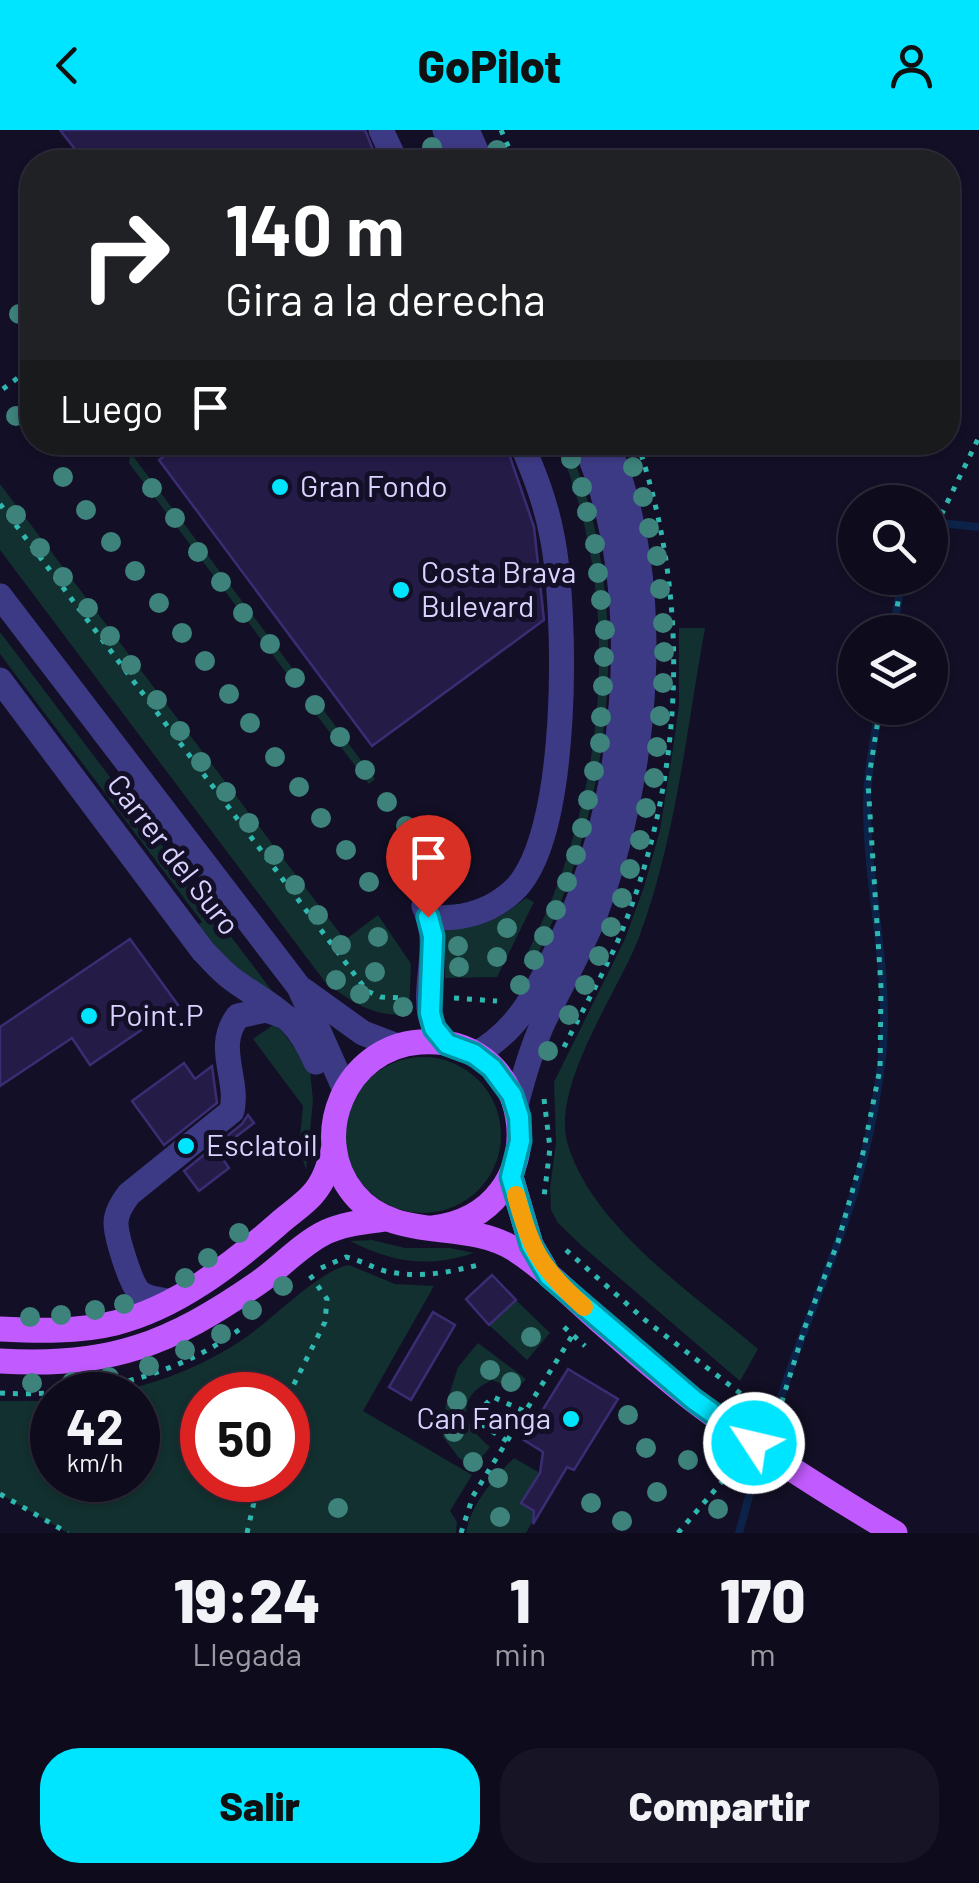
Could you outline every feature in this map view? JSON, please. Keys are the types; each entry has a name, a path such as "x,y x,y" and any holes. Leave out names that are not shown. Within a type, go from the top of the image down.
{"main road":[{"path":"0,1329 61,1330 115,1323 169,1301 240,1257 314,1194 326,1174 334,1147 341,1098 367,1063 397,1046 417,1042 447,1044 474,1054 500,1076 516,1105 520,1141 511,1177 500,1193 479,1213 462,1222 434,1228"},
{"path":"334,1147 341,1172 355,1195 386,1219 409,1227 486,1236 512,1248 694,1400 895,1533"},
{"path":"511,1177 531,1245 549,1276"},
{"path":"0,1360 78,1360 122,1354 165,1339 231,1301 328,1231 386,1219"}],"street":[{"path":"447,1044 434,1028 430,998 433,936 425,909 456,918 474,914 512,892 532,861 551,794 562,708 560,588 546,508 526,455"},
{"path":"474,1054 496,1042 523,1015 536,993 578,904 610,782 621,697 620,602 612,533 588,455"},
{"path":"516,1105 542,1026 596,910 620,832 636,749 642,666 637,566 622,488 611,455"},
{"path":"0,596 299,987 341,1098"},
{"name":"Carrer del Suro","path":"0,680 203,951 231,978 264,997 289,1018 341,1098"},
{"path":"299,987 363,1033 397,1046"},
{"path":"169,1301 148,1298 132,1280 116,1222 120,1205 232,1110 236,1091 226,1056 226,1039 238,1016 266,1010 289,1018"}],"path":[{"path":"3,389 20,376"},
{"path":"948,501 979,437"},
{"path":"560,1055 592,996 634,898 652,837 671,722 674,666 668,569 655,498 641,455"},
{"path":"0,504 367,991 381,997 430,998"},
{"path":"678,1533 760,1447 838,1242 863,1154 880,1068 881,987 868,783 877,725"},
{"path":"544,1099 550,1148 544,1203"},
{"path":"565,1249 606,1288 743,1396"},
{"path":"300,1372 326,1322 327,1299 310,1274"},
{"path":"460,1533 473,1496 572,1336"},
{"path":"507,1441 481,1424 481,1409 494,1397 525,1411"},
{"path":"0,1494 68,1533"},
{"path":"247,1533 253,1502"}],"green space":[{"path":"132,455 302,681 296,686 129,463"},
{"path":"561,455 571,455 598,544 608,651 606,705 600,759 575,862 532,968 523,963 567,857 581,807 597,702 596,595 575,492"},
{"path":"0,484 345,940 378,915 411,964 409,1014 374,1011 325,982 0,550"},
{"path":"679,628 705,628 671,825 638,940 588,1041 568,1096 565,1122 568,1145 581,1175 622,1232 758,1349 740,1381 582,1246 558,1223 551,1210 556,1143 554,1082 625,939 660,830 679,705"},
{"path":"0,632 273,992 255,984 194,928 202,922 0,654"},
{"path":"313,696 375,779 369,784 306,701"},
{"path":"526,898 534,902 497,977 445,978 445,928 488,921"},
{"path":"276,1023 310,1069 313,1101 306,1170 299,1147 303,1106 253,1039"},
{"path":"423,1057 453,1063 478,1080 495,1105 501,1135 495,1165 478,1190 453,1207 423,1213 393,1207 368,1190 351,1165 345,1135 351,1105 368,1080 393,1063"},
{"path":"372,1240 405,1248 450,1248 474,1253 441,1261 411,1261 350,1241"},
{"path":"349,1265 395,1284 434,1286 363,1411 472,1475 450,1511 457,1522 456,1533 68,1533 0,1494 0,1401 30,1401 30,1502 160,1502 160,1380 180,1372 180,1502 310,1502 310,1372 180,1372 242,1340 324,1276"},
{"path":"516,1300 550,1333 527,1360 489,1325"},
{"path":"478,1343 526,1379 516,1390 492,1380 467,1403 468,1420 490,1447 474,1467 459,1458 443,1437 445,1408 458,1367"},
{"path":"514,1458 540,1473 522,1503 537,1513 526,1533 466,1533 478,1502"}],"building":[{"path":"60,130 365,130 373,150 76,150"},
{"name":"Costa Brava Bulevard","path":"166,455 509,455 534,527 544,620 372,746 159,460"},
{"name":"Point.P","path":"130,939 178,1005 90,1065 72,1038 0,1086 0,1027"},
{"path":"184,1063 195,1079 212,1066 217,1103 164,1145 132,1101"},
{"path":"248,1115 254,1123 217,1151 229,1168 199,1191 184,1171"},
{"path":"492,1275 516,1300 489,1325 466,1299"},
{"path":"433,1312 455,1325 411,1400 389,1387"},
{"name":"Can Fanga","path":"568,1369 618,1399 574,1470 567,1467 533,1524 534,1511 521,1503 540,1473 543,1452 524,1440"}],"waterway":[{"path":"948,524 979,527"},
{"path":"896,615 899,595"},
{"path":"778,1408 851,1204 879,1081 883,994 867,806 876,725"},
{"path":"739,1533 754,1478"}],"slow traffic":[{"path":"516,1195 531,1245 549,1276 584,1307"}],"place":[{"name":"Gran Fondo","path":"280,487"},
{"name":"Costa Brava Bulevard","path":"401,590"},
{"name":"Point.P","path":"89,1016"},
{"name":"Esclatoil","path":"186,1146"},
{"name":"Can Fanga","path":"571,1419"}],"route":[{"path":"428,917 433,936 430,1013 434,1028 447,1044 474,1054 492,1068 512,1095 519,1117 520,1141 511,1177 531,1245 549,1276 694,1400 754,1443"}]}
